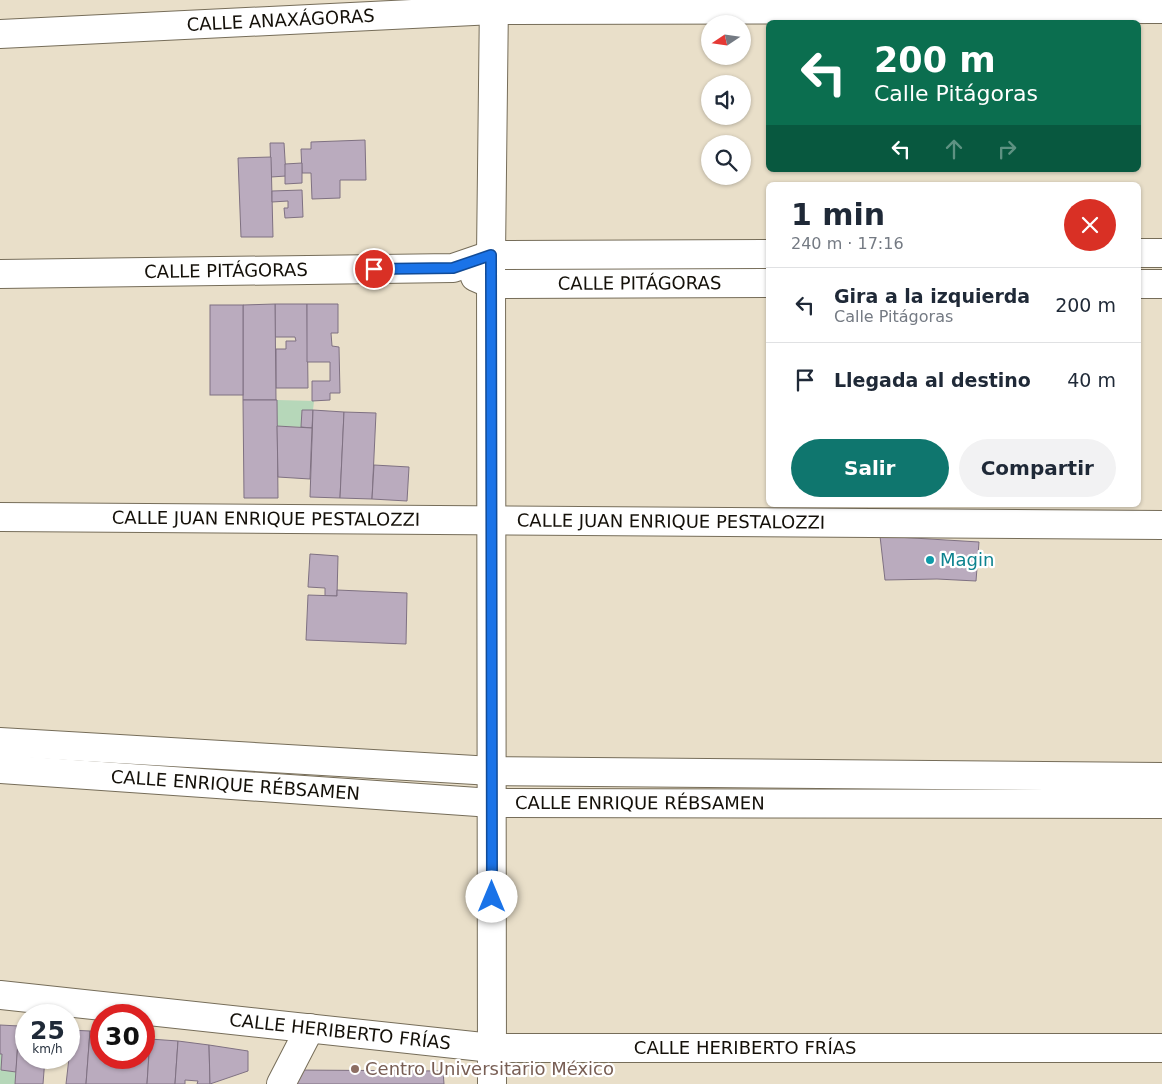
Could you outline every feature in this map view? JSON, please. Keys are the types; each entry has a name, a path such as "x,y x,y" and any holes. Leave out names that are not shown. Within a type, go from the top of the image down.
{"street":[{"name":"CALLE ANAXÁGORAS","path":"0,34 494,5 1162,9"},
{"path":"492,1084 491,255 494,5"},
{"path":"1141,253 1162,253"},
{"name":"CALLE PITÁGORAS","path":"0,274 453,268 491,255 766,254"},
{"name":"CALLE PITÁGORAS","path":"453,268 491,284 766,283"},
{"path":"1141,284 1162,284"},
{"name":"CALLE JUAN ENRIQUE PESTALOZZI","path":"0,517 1162,525"},
{"name":"CALLE ENRIQUE RÉBSAMEN","path":"0,742 492,771 1162,777"},
{"path":"190,782 191,753"},
{"path":"366,794 368,763"},
{"name":"CALLE ENRIQUE RÉBSAMEN","path":"0,770 492,803 1162,804"},
{"path":"914,803 916,774"},
{"name":"CALLE HERIBERTO FRÍAS","path":"0,995 492,1048 1162,1048"},
{"path":"281,1084 310,1028"}],"green space":[{"path":"277,400 314,401 313,410 302,410 301,427 277,426"},
{"path":"0,1054 2,1054 1,1070 16,1072 15,1084 0,1084"}],"building":[{"path":"365,140 366,180 340,180 340,198 312,199 311,173 302,173 301,149 311,149 311,142"},
{"path":"270,143 284,143 286,176 271,177"},
{"path":"271,157 273,237 241,237 238,158"},
{"path":"302,163 302,183 285,184 285,164"},
{"path":"302,190 303,217 285,218 284,208 288,208 288,201 272,202 272,191"},
{"path":"275,304 307,304 308,388 276,388 276,349 286,349 286,341 296,341 295,337 275,337"},
{"path":"275,304 276,400 243,400 243,305"},
{"path":"307,304 338,304 338,333 331,333 332,346 339,347 340,393 330,393 330,400 312,401 312,381 330,381 330,362 307,362"},
{"path":"210,305 243,305 243,395 210,395"},
{"path":"243,400 277,400 278,498 244,498"},
{"path":"302,410 313,410 312,428 301,427"},
{"path":"313,410 344,412 340,498 310,497"},
{"path":"344,412 376,413 372,499 340,498"},
{"path":"277,426 312,428 310,479 278,477"},
{"path":"374,465 409,467 407,501 372,499"},
{"name":"Magin","path":"880,536 979,542 976,581 937,579 885,580"},
{"path":"310,554 338,556 337,596 325,596 325,588 308,587"},
{"path":"337,590 407,593 406,644 306,640 308,595 337,596"},
{"path":"0,1025 15,1026 16,1072 1,1070 2,1054 0,1054"},
{"path":"80,1031 90,1031 86,1084 66,1084 68,1069 80,1069"},
{"path":"90,1031 90,1069 148,1069 147,1084 86,1084"},
{"path":"155,1039 178,1041 175,1084 147,1084 148,1069 155,1069"},
{"path":"178,1041 209,1045 210,1084 197,1084 198,1081 185,1080 185,1084 175,1084"},
{"path":"209,1045 248,1051 248,1071 210,1084"},
{"path":"16,1069 44,1069 43,1084 15,1084"},
{"path":"294,1070 443,1071 444,1084 294,1084"}],"place":[{"name":"Magin","path":"930,560"},
{"name":"Centro Universitario México","path":"355,1069"}],"route":[{"path":"374,269 453,268 491,255 492,897"}]}
